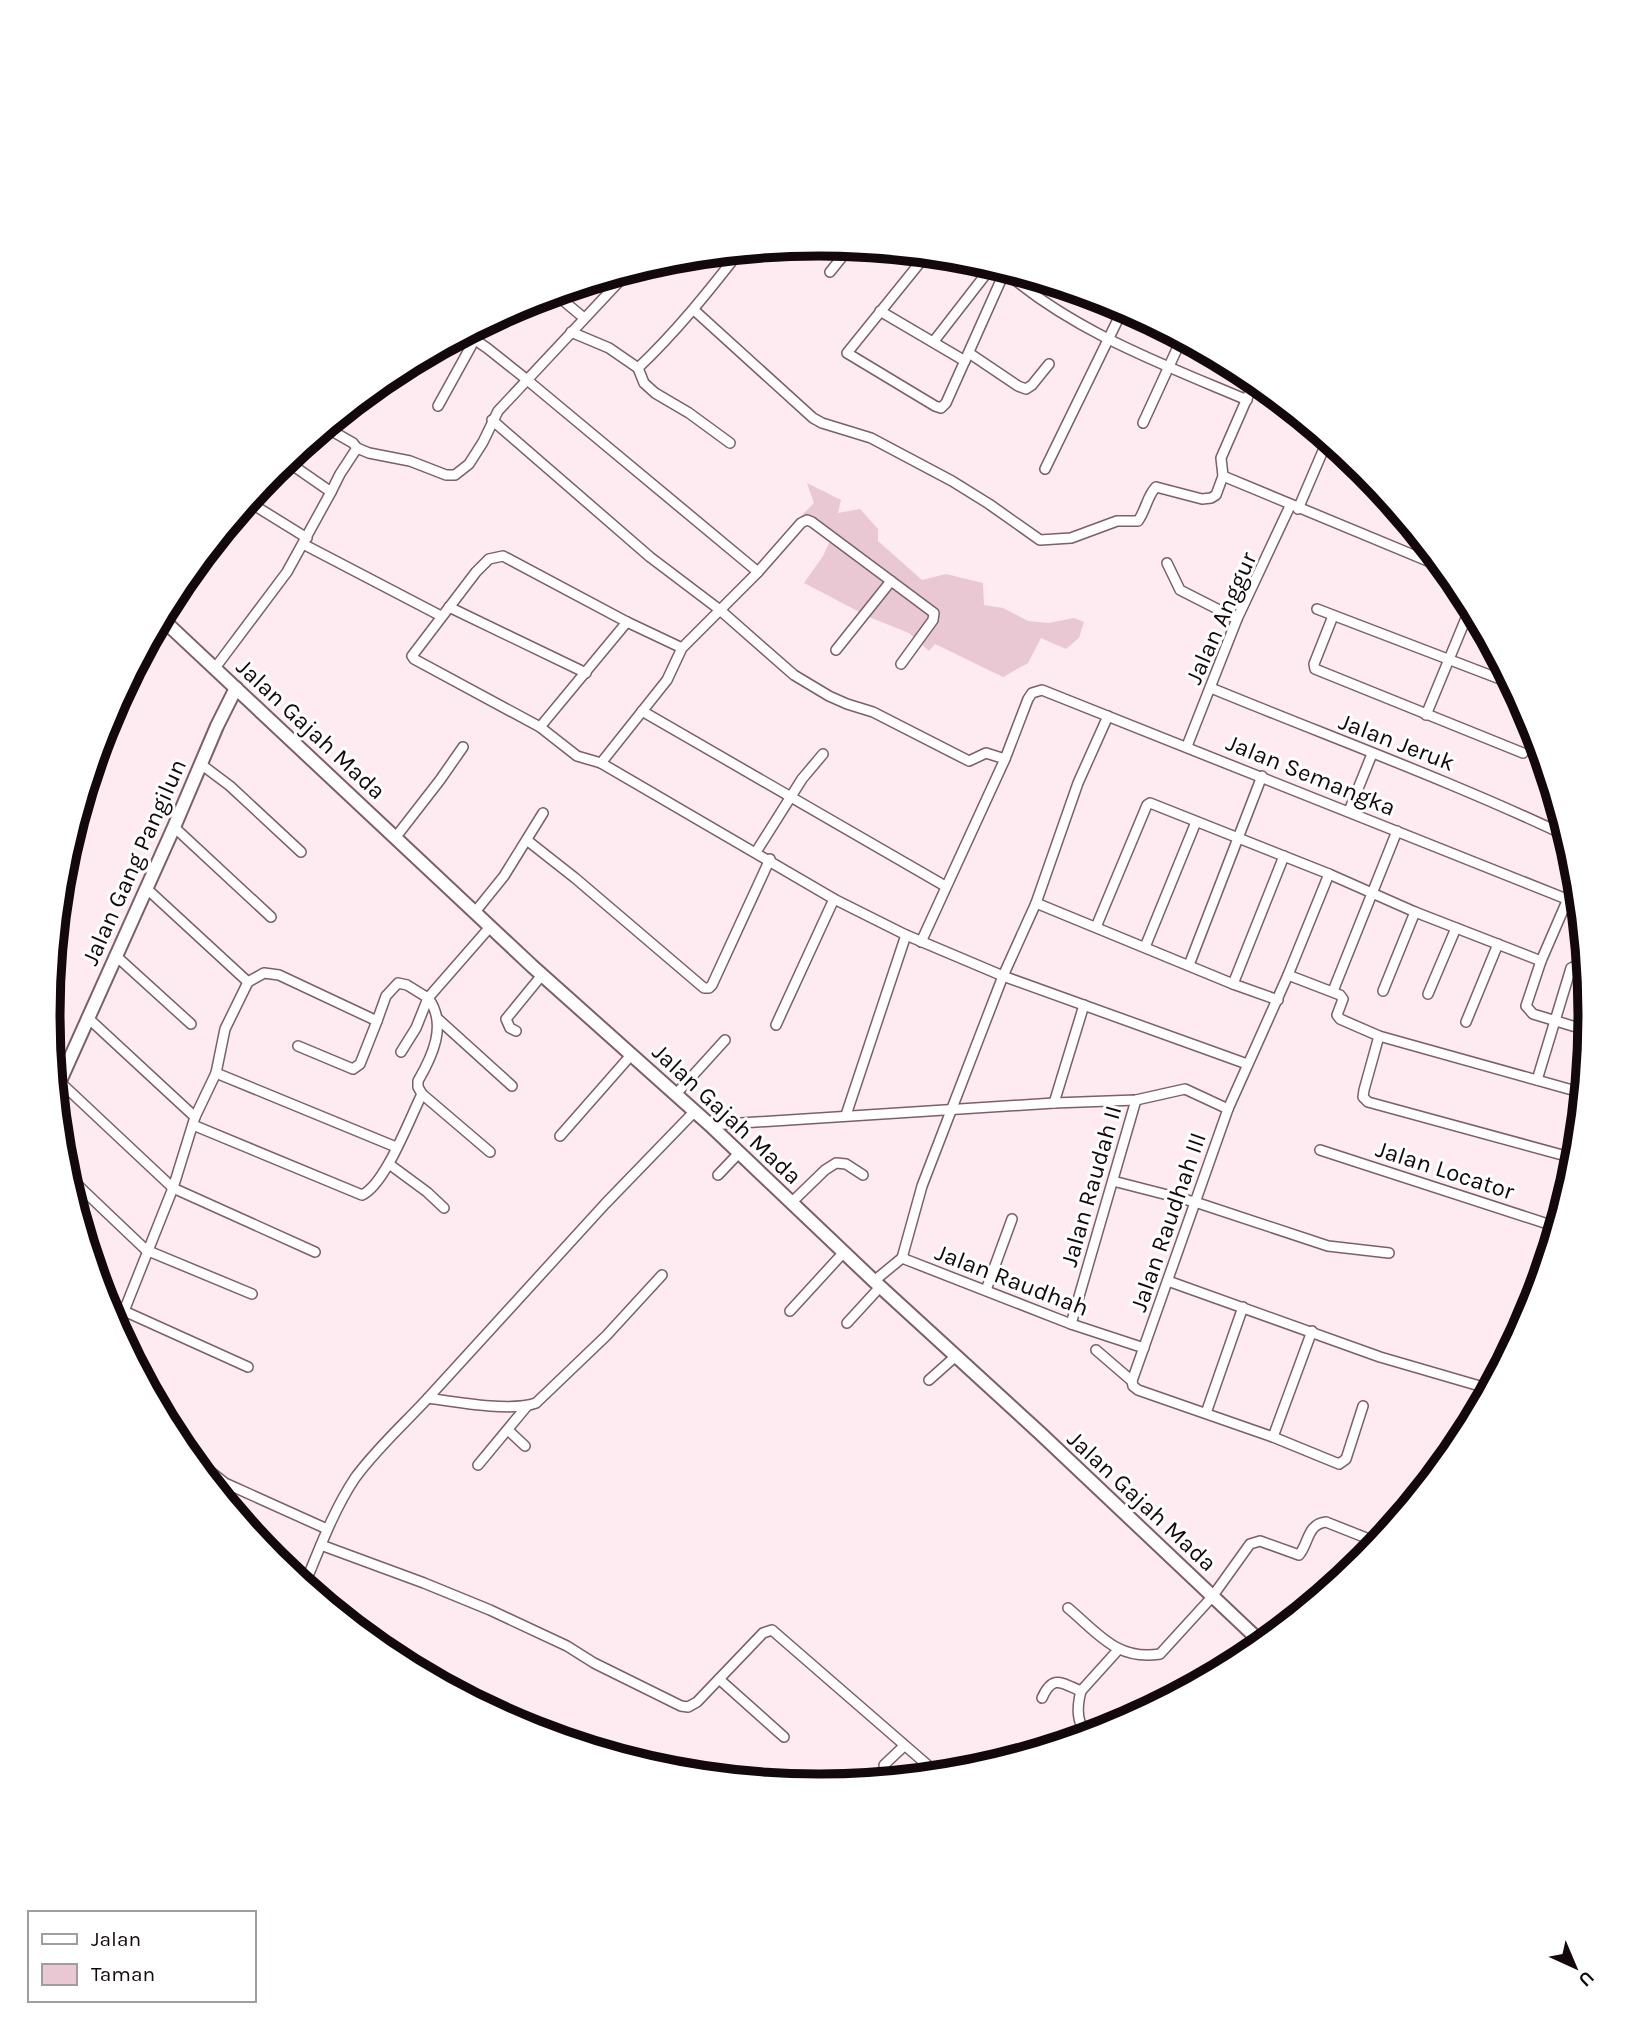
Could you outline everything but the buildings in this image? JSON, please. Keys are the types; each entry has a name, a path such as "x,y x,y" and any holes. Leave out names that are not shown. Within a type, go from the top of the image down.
{"main road":[{"name":"Jalan Gajah Mada","path":"168,624 542,975 695,1111 1255,1637"},
{"name":"Jalan Gang Pangilun","path":"62,1075 236,688"}],"street":[{"path":"830,272 843,256"},
{"path":"638,368 665,343 732,261"},
{"path":"920,262 847,353 941,408 946,403 967,357 1000,277"},
{"path":"934,341 986,274"},
{"path":"1017,281 1055,310 1109,339 1247,400"},
{"path":"333,432 369,453 410,461 446,475 455,475 469,464 483,442 492,420 526,379 617,283"},
{"path":"563,300 584,318"},
{"path":"694,310 822,423 871,438 989,504 1040,540 1071,538 1117,521 1138,521 1156,487 1202,499 1216,495 1223,477 1221,458 1251,390"},
{"path":"880,311 1026,389 1049,364"},
{"path":"1045,469 1119,317"},
{"path":"571,332 609,348 638,368 644,383 654,393 730,443"},
{"path":"438,406 475,339 758,572"},
{"path":"1143,423 1179,346"},
{"path":"492,420 650,556 812,687 847,704 873,712 969,761 986,753 1006,759 921,942"},
{"path":"215,668 287,572 357,448"},
{"name":"Jalan Anggur","path":"1187,746 1237,619 1324,448"},
{"path":"294,466 331,492"},
{"path":"1223,477 1428,561"},
{"path":"255,507 305,541 441,615"},
{"path":"601,763 667,680 682,648 758,572 801,523 807,520 932,611 934,616 901,664"},
{"path":"682,648 503,556 489,559 413,652 414,659 540,727 577,756 601,763 770,859 834,899 906,935 1003,976 1247,1064"},
{"path":"1167,562 1180,590 1237,619"},
{"path":"836,650 891,581"},
{"path":"449,607 586,673"},
{"path":"1317,609 1500,679"},
{"path":"1333,615 1314,664 1315,669 1523,753"},
{"path":"1426,715 1466,617"},
{"path":"540,727 627,622"},
{"name":"Jalan Jeruk","path":"1211,688 1487,798 1556,831"},
{"name":"Jalan Semangka","path":"1006,759 1028,699 1038,690 1042,690 1569,900"},
{"path":"642,711 945,886"},
{"path":"902,1258 922,1186 1003,976 1037,903 1078,783 1108,716"},
{"path":"396,838 463,747"},
{"path":"756,852 802,779 823,754"},
{"path":"1349,811 1372,754"},
{"path":"202,765 230,786 301,852"},
{"path":"1189,965 1262,776"},
{"path":"1096,926 1150,803 1541,961"},
{"path":"475,912 528,841 543,813"},
{"path":"1145,947 1196,822"},
{"path":"174,827 271,918"},
{"path":"1333,991 1397,831"},
{"path":"528,841 704,988 712,985 770,859"},
{"path":"1233,984 1284,856"},
{"name":"Jalan Raudhah III","path":"1132,1381 1228,1109 1289,975 1329,874"},
{"path":"146,888 248,982"},
{"path":"776,1025 834,899"},
{"path":"1569,900 1541,961 1525,1006 1530,1013 1578,1028"},
{"path":"1037,903 1278,1000"},
{"path":"1383,991 1415,912"},
{"path":"401,1052 416,1028 428,998 490,926"},
{"path":"1428,994 1456,928"},
{"path":"846,1115 906,935"},
{"path":"1466,1022 1498,944"},
{"path":"115,955 191,1024"},
{"path":"1537,1080 1571,968 1577,965"},
{"path":"121,1315 173,1188 194,1121 216,1073 222,1038 248,982 264,973 279,975 377,1021"},
{"path":"516,1031 510,1028 506,1019 542,975"},
{"path":"1289,975 1343,997 1338,1015 1340,1019 1379,1036 1574,1091"},
{"path":"298,1046 353,1069 360,1064 386,996 398,983 407,985 428,998 434,1005 438,1018 435,1044 418,1081 418,1087 422,1094 490,1153"},
{"path":"1054,1103 1084,1005"},
{"path":"87,1017 194,1121 362,1195 370,1192 389,1164 422,1094"},
{"path":"438,1018 512,1086"},
{"path":"1379,1036 1364,1090 1363,1097 1368,1102 1565,1156"},
{"path":"676,1094 725,1040"},
{"path":"560,1136 632,1054"},
{"path":"216,1073 396,1147"},
{"path":"710,1125 1136,1100 1185,1089 1228,1109"},
{"path":"64,1092 173,1188 315,1252"},
{"name":"Jalan Raudah II","path":"1071,1324 1136,1100"},
{"path":"308,1576 327,1529 363,1468 596,1214 695,1111"},
{"name":"Jalan Locator","path":"1320,1150 1549,1224"},
{"path":"718,1175 739,1153"},
{"path":"791,1203 836,1163 846,1164 863,1175"},
{"path":"389,1164 444,1208"},
{"path":"1113,1181 1195,1202 1328,1246 1389,1254"},
{"path":"79,1187 146,1250 252,1294"},
{"path":"986,1290 1012,1219"},
{"path":"790,1311 844,1252"},
{"name":"Jalan Raudhah","path":"847,1324 877,1284 902,1258 1071,1324 1144,1348"},
{"path":"428,1398 463,1403 527,1406 542,1399 606,1336 662,1275"},
{"path":"1168,1281 1380,1357 1481,1387"},
{"path":"117,1306 248,1367"},
{"path":"1206,1413 1243,1307"},
{"path":"1273,1437 1312,1331"},
{"path":"1096,1350 1132,1381 1138,1390 1273,1437 1339,1464 1346,1459 1363,1406"},
{"path":"929,1380 956,1356"},
{"path":"478,1465 527,1406"},
{"path":"509,1430 525,1446"},
{"path":"214,1475 225,1483 327,1529"},
{"path":"1068,1608 1118,1650 1137,1655 1160,1654 1212,1597 1246,1547 1254,1542 1260,1541 1299,1555 1313,1527 1326,1522 1369,1539"},
{"path":"321,1545 490,1610 568,1646 604,1669 681,1706 688,1707 697,1702 763,1633 772,1630 928,1766"},
{"path":"1082,1727 1079,1709 1082,1690 1118,1650"},
{"path":"719,1679 784,1737"},
{"path":"1042,1698 1047,1687 1053,1682 1082,1690"},
{"path":"884,1765 904,1746"}],"green space":[{"path":"807,483 841,500 838,513 860,509 878,529 878,541 922,580 946,574 983,583 984,605 1003,608 1028,621 1049,623 1074,618 1084,622 1079,638 1066,649 1041,638 1028,663 1003,677 935,644 929,651 909,633 869,617 804,583 830,541 798,519 814,503"}]}
